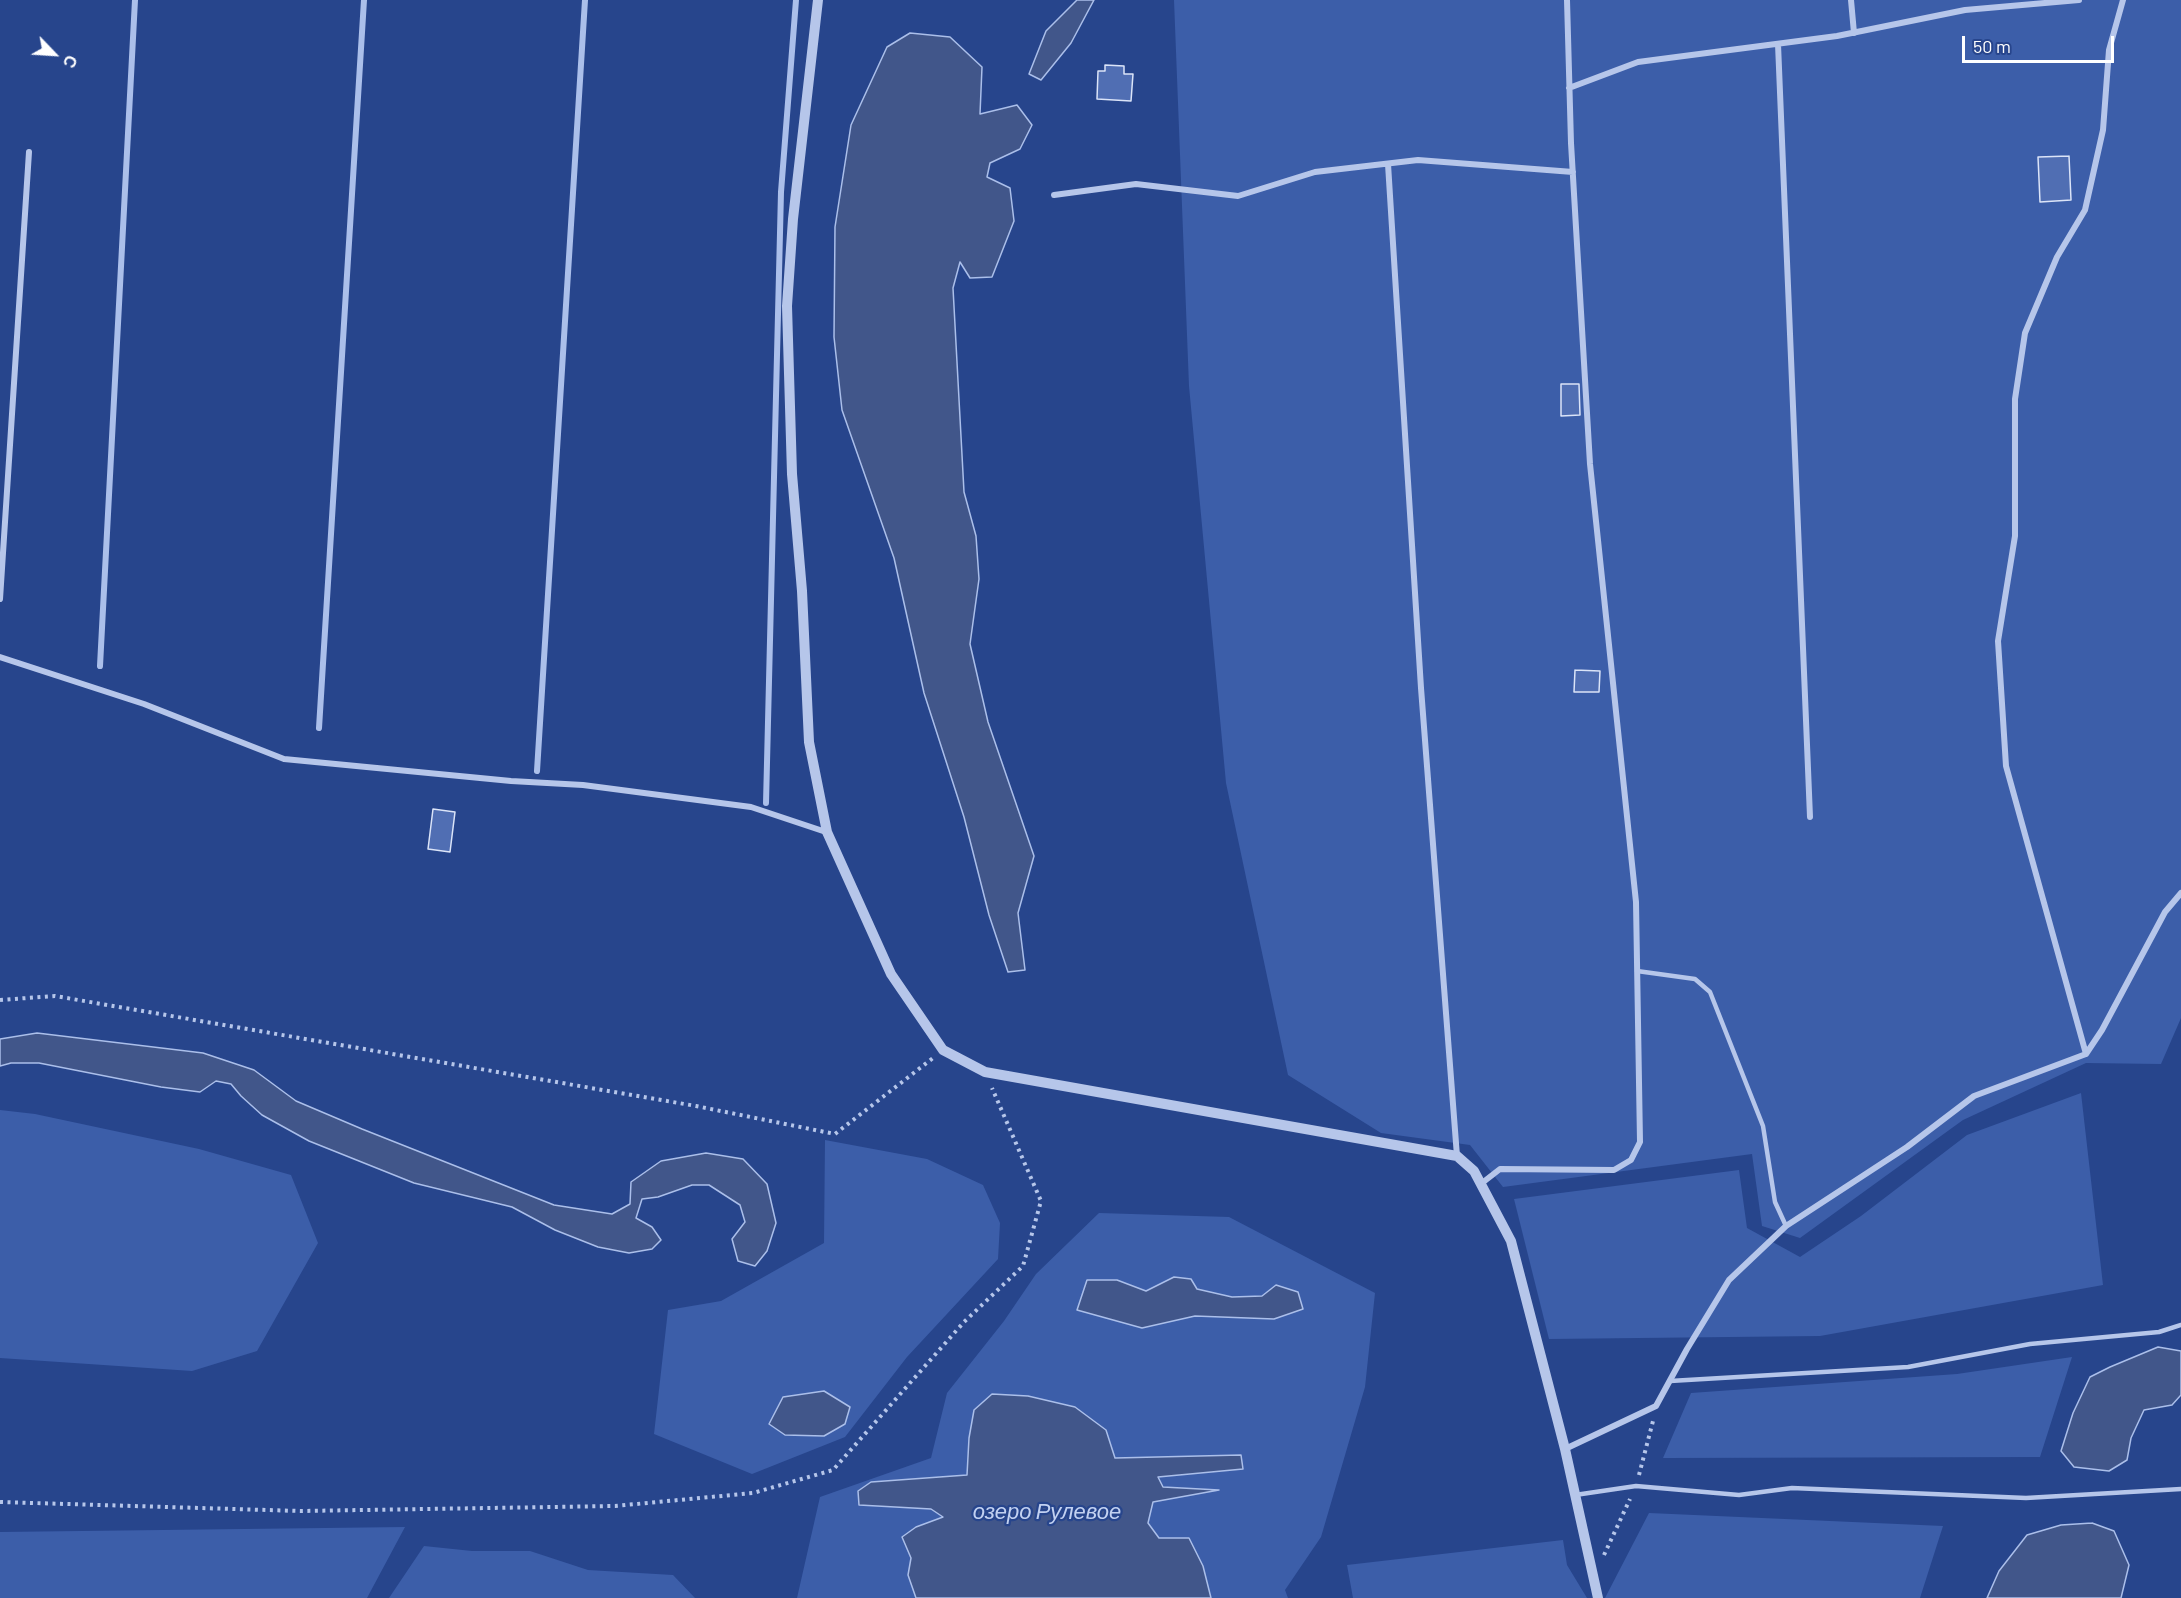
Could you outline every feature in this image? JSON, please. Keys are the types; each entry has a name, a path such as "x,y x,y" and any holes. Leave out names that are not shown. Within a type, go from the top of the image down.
{"street":[{"path":"818,0 793,219 787,306 792,474 802,591 809,742 827,832 891,974 943,1050 985,1072 1457,1156 1474,1171 1511,1241 1565,1449 1598,1598"},
{"path":"1482,1183 1500,1169 1614,1170 1631,1160 1640,1142 1636,902 1590,464 1572,172 1567,0"},
{"path":"1851,0 1854,33"},
{"path":"1569,87 1638,62 1854,33 1965,10 2079,0"},
{"path":"2086,1054 2006,766 1998,641 2015,536 2015,399 2025,333 2056,258 2085,210 2103,130 2109,50 2122,0"},
{"path":"1778,44 1810,817"},
{"path":"0,599 29,152"},
{"path":"1054,195 1136,184 1238,196 1315,172 1418,160 1572,172"},
{"path":"1388,164 1421,688 1457,1156"},
{"path":"0,657 144,704 284,759 404,772 583,785 751,807 827,832"},
{"path":"1565,1449 1656,1406 1729,1280 1786,1226 1907,1147 1974,1096 2086,1054 2102,1030 2165,912 2181,893"}],"lane":[{"path":"1637,971 1695,979 1710,992 1763,1126 1775,1202 1786,1226"},
{"path":"1670,1381 1908,1367 2030,1344 2159,1332 2181,1325"},
{"path":"1575,1495 1636,1486 1739,1495 1792,1488 2026,1498 2181,1489"}],"path":[{"path":"0,1000 55,996 696,1106 835,1134 943,1050"},
{"path":"0,1502 300,1511 615,1506 753,1493 833,1470 963,1322 1023,1266 1041,1201 985,1072"}],"shaded area":[{"path":"1174,0 2181,0 2181,1018 2161,1064 2086,1063 1963,1120 1800,1238 1762,1226 1752,1154 1503,1187 1470,1145 1381,1133 1288,1075 1226,783 1189,386"},
{"path":"2081,1093 2103,1285 1820,1336 1549,1339 1514,1199 1739,1170 1747,1228 1800,1257 1861,1216 1967,1135"},
{"path":"0,1110 35,1114 199,1149 291,1175 318,1243 257,1351 192,1371 0,1358"},
{"path":"825,1140 927,1159 983,1185 1000,1223 998,1259 907,1357 845,1437 752,1474 654,1434 668,1310 721,1301 824,1243"},
{"path":"1099,1213 1229,1217 1375,1293 1365,1387 1321,1537 1285,1590 1288,1598 797,1598 820,1497 931,1458 947,1393 1004,1321 1036,1274"},
{"path":"2072,1357 2040,1457 1663,1458 1691,1393 1957,1374"},
{"path":"1649,1513 1943,1526 1920,1598 1605,1598"},
{"path":"405,1527 367,1598 0,1598 0,1532"},
{"path":"1563,1540 1567,1565 1587,1598 1353,1598 1347,1565"},
{"path":"424,1546 472,1551 530,1551 588,1570 673,1575 695,1598 389,1598"}],"water":[{"path":"1077,0 1094,0 1071,43 1041,80 1029,74 1046,31"},
{"path":"910,33 950,37 982,67 980,114 1017,105 1032,125 1020,149 990,163 987,177 1010,188 1014,221 992,277 970,278 960,262 953,288 964,492 976,536 979,579 970,644 988,722 1034,856 1018,913 1025,970 1008,972 989,915 964,817 924,693 894,558 842,410 834,337 835,227 851,125 887,47"},
{"path":"37,1033 203,1053 254,1070 296,1101 554,1205 612,1214 630,1204 631,1182 661,1161 706,1153 743,1159 767,1184 776,1223 767,1251 755,1266 738,1261 732,1239 745,1222 740,1205 709,1185 692,1185 658,1197 642,1199 636,1218 652,1227 661,1240 652,1249 629,1253 598,1247 555,1230 512,1207 414,1183 309,1141 262,1115 231,1084 216,1081 200,1092 161,1087 39,1063 11,1063 0,1066 0,1039"},
{"path":"1174,1277 1191,1279 1197,1289 1232,1297 1262,1296 1276,1285 1298,1292 1303,1309 1274,1319 1195,1316 1142,1328 1077,1310 1087,1280 1117,1280 1146,1291"},
{"path":"2158,1347 2181,1351 2181,1395 2172,1405 2144,1410 2131,1438 2127,1460 2109,1471 2074,1467 2061,1451 2073,1413 2090,1377"},
{"path":"824,1391 850,1407 845,1424 824,1436 785,1435 769,1424 783,1397"},
{"name":"озеро Рулевое","path":"992,1394 1028,1396 1075,1407 1106,1430 1115,1458 1241,1455 1243,1469 1158,1477 1163,1487 1219,1490 1153,1502 1148,1523 1159,1538 1189,1538 1203,1566 1211,1598 916,1598 908,1575 911,1558 902,1537 916,1527 943,1517 931,1509 859,1505 858,1491 871,1482 967,1475 969,1438 974,1410"},
{"path":"2092,1523 2114,1531 2129,1565 2121,1598 1987,1598 1999,1571 2027,1535 2061,1525"}],"building":[{"path":"1105,65 1124,66 1124,74 1133,74 1131,101 1097,99 1098,71 1105,71"},
{"path":"2069,156 2071,200 2040,202 2038,157"},
{"path":"1561,384 1579,384 1580,415 1561,416"},
{"path":"1575,670 1600,671 1599,692 1574,692"},
{"path":"433,809 455,812 450,852 428,849"}],"waterway":[{"path":"100,666 135,0"},
{"path":"319,728 364,0"},
{"path":"537,771 585,0"},
{"path":"766,803 781,192 796,0"}]}
